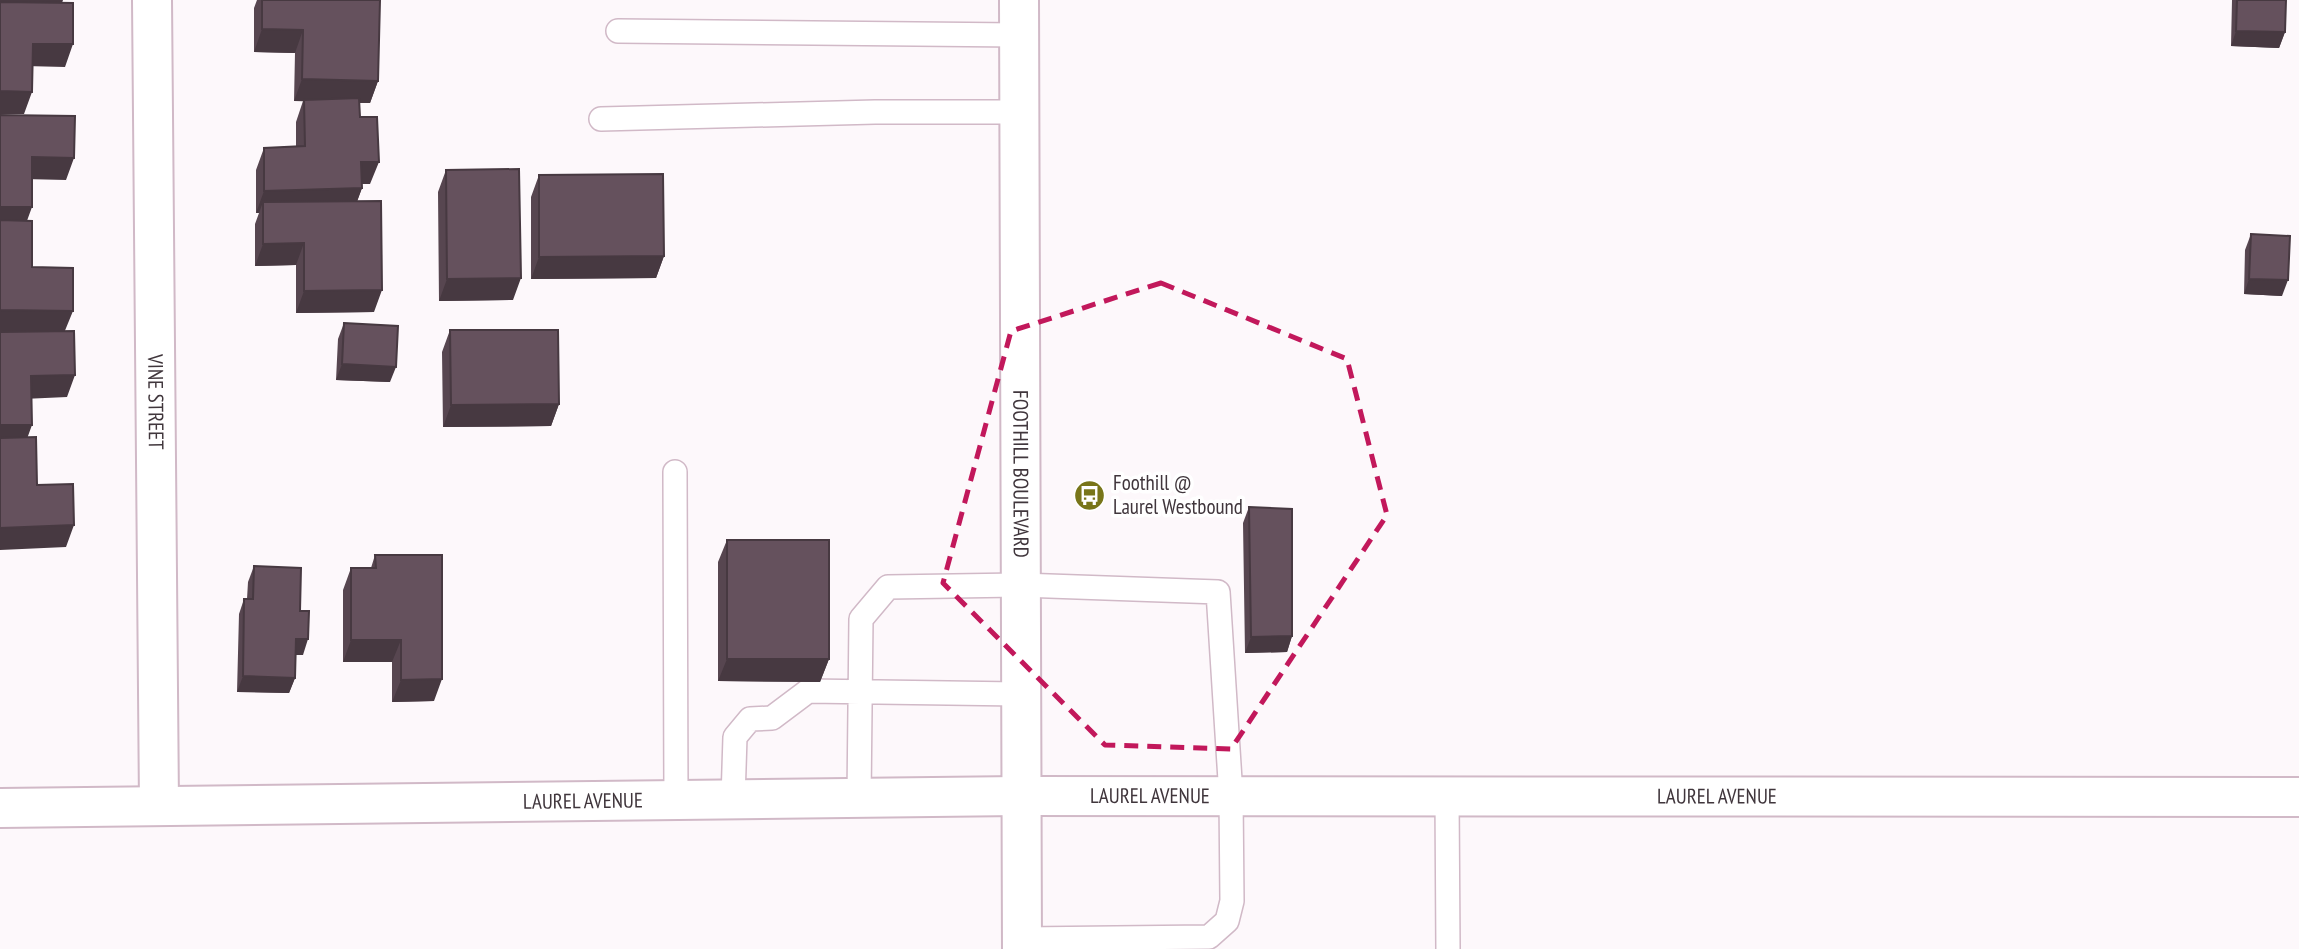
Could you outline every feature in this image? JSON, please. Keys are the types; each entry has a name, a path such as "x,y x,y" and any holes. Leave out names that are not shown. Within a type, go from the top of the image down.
{"street":[{"name":"VINE STREET","path":"152,0 159,805"},
{"name":"FOOTHILL BOULEVARD","path":"1019,18 1022,944"},
{"name":"LAUREL AVENUE","path":"0,808 1022,796 2299,797"}],"lane":[{"path":"618,31 1019,18"},
{"path":"601,119 875,112 1019,112"},
{"path":"675,472 676,800"},
{"path":"859,798 860,619 888,586 1021,585 1218,592 1231,796 1232,901 1227,920 1209,937 1022,944"},
{"path":"733,799 735,737 750,719 772,718 808,691 1022,694"},
{"path":"1447,796 1448,949"}],"highlighted area":[{"path":"1161,283 1347,359 1387,515 1231,749 1105,745 943,583 1011,331"}],"building":[{"path":"262,0 380,0 378,81 302,79 303,30 262,29"},
{"path":"2237,0 2286,0 2285,32 2236,31"},
{"path":"0,2 73,3 73,44 33,44 32,92 0,91"},
{"path":"359,98 360,117 377,117 379,162 361,162 362,188 264,191 264,148 305,146 304,100"},
{"path":"0,115 75,116 74,158 32,157 32,207 0,207"},
{"path":"519,169 521,278 447,279 446,170"},
{"path":"663,174 664,256 539,257 539,175"},
{"path":"381,201 382,290 304,291 304,243 263,244 263,202"},
{"path":"0,220 32,221 32,267 73,268 73,311 0,310"},
{"path":"2251,234 2290,236 2288,280 2249,279"},
{"path":"344,323 398,326 396,367 342,364"},
{"path":"450,330 558,330 559,404 451,405"},
{"path":"74,331 75,375 31,376 32,425 0,425 0,332"},
{"path":"36,437 37,485 73,484 74,525 0,528 0,438"},
{"path":"1249,507 1292,509 1292,636 1251,637"},
{"path":"727,540 829,540 829,659 727,659"},
{"path":"375,555 442,555 442,679 401,680 401,640 351,640 351,568 376,568"},
{"path":"254,566 301,568 300,611 309,611 308,639 296,639 295,678 243,676 244,599 253,599"}],"place":[{"name":"Foothill @ Laurel Westbound","path":"1090,495"}]}
